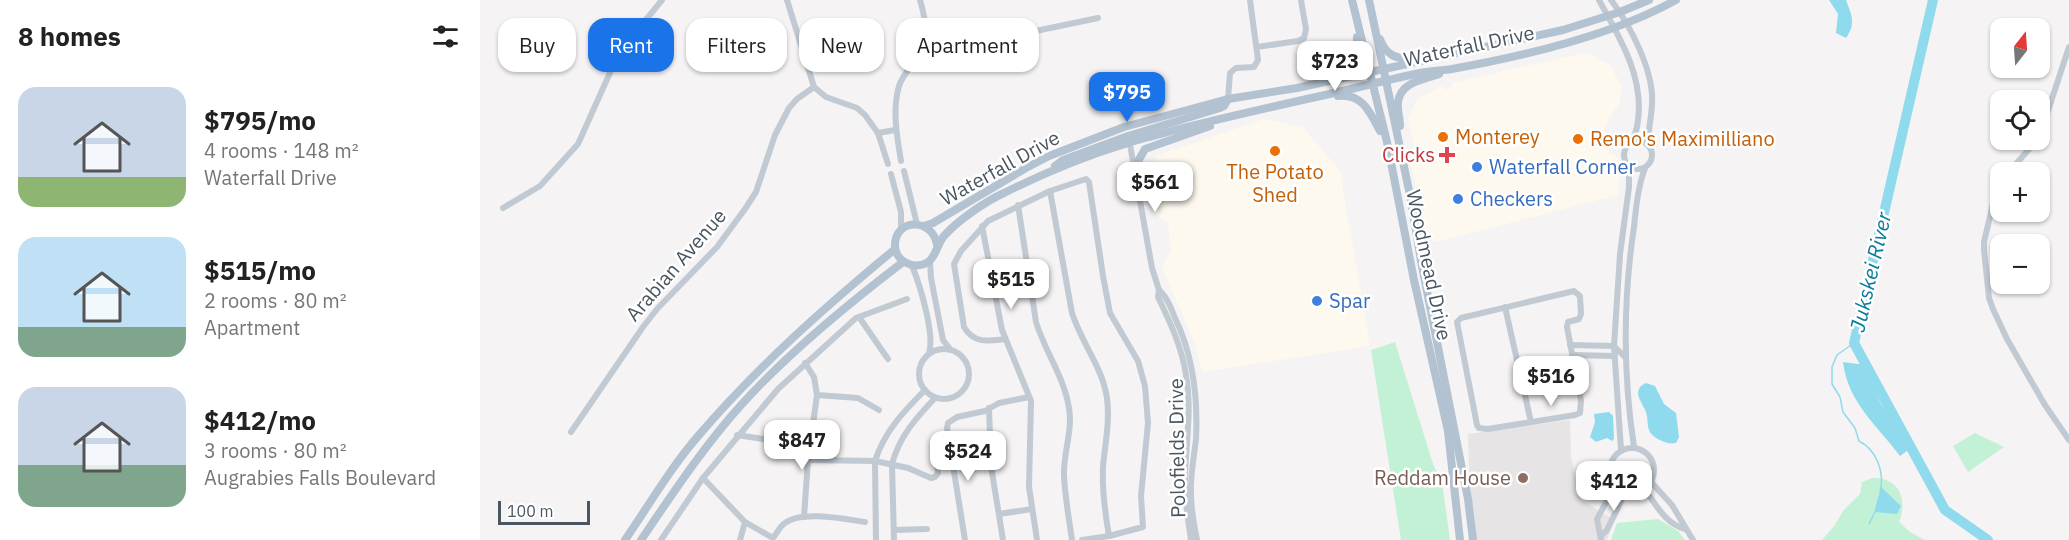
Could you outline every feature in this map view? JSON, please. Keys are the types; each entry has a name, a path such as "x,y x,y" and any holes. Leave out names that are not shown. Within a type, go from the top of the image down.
{"main road":[{"name":"Woodmead Drive","path":"1352,0 1387,142 1412,271 1449,431 1461,540"},
{"path":"1297,88 1344,71 1354,61 1357,31 1352,0"},
{"name":"Woodmead Drive","path":"1369,0 1399,140 1468,499 1473,540"},
{"path":"1369,0 1386,51 1398,58 1432,58"},
{"name":"Waterfall Drive","path":"921,225 933,223 1049,156 1125,127 1228,99 1297,88 1563,30 1649,0"},
{"name":"Waterfall Drive","path":"937,245 957,224 999,195 1052,170 1129,139 1565,43 1613,28 1676,0"},
{"path":"1399,140 1398,101 1403,89 1417,81 1452,69"},
{"path":"1317,97 1344,95 1361,101 1387,142"},
{"path":"1129,139 1220,108 1228,99"},
{"path":"1137,176 1139,157 1145,149 1219,123 1227,116"},
{"path":"909,225 921,225 933,234 937,245 936,252 930,261 912,266 903,262 895,249 896,237 901,230 909,225"},
{"path":"625,540 670,472 698,436 755,372 826,306 895,249"},
{"path":"641,540 680,483 743,403 829,322 903,262"}],"street":[{"path":"503,208 540,186 579,144 613,66 637,30 662,0"},
{"path":"787,0 814,87 826,97 860,111 878,133 888,164"},
{"path":"920,0 924,18"},
{"path":"1228,99 1230,73 1236,68 1251,68 1258,60 1250,0"},
{"path":"1257,47 1298,41 1304,38 1306,28 1301,0"},
{"path":"1599,0 1630,61 1638,88 1639,114 1636,133 1624,153 1625,161 1636,169 1645,168"},
{"path":"1611,0 1626,22 1647,70 1653,101 1648,145 1653,156 1641,178 1631,246 1625,344 1634,447"},
{"path":"1039,30 1098,18"},
{"path":"2050,105 2069,47"},
{"path":"901,161 895,130 898,89 905,72"},
{"name":"Arabian Avenue","path":"571,432 657,309 713,252 745,209 756,192 775,135 789,108 814,87"},
{"name":"Polofields Drive","path":"1125,127 1137,176 1152,268 1159,290 1158,297 1179,345 1186,374 1189,431 1184,478 1193,540"},
{"path":"878,133 895,130"},
{"path":"1631,142 1640,141 1648,145"},
{"path":"2018,162 2028,150"},
{"path":"1621,450 1615,351 1620,254 1630,180 1629,166"},
{"path":"904,171 921,225"},
{"path":"891,174 901,212 901,230"},
{"path":"1005,339 976,340 964,327 954,264 982,226 1018,205 1084,178 1089,182 1102,276 1110,313 1138,361 1145,386 1148,423 1141,496 1144,525 1140,529 1082,540"},
{"path":"895,188 907,185"},
{"path":"1050,191 1072,313 1078,331 1098,366 1106,395 1108,435 1103,484 1109,536"},
{"path":"1018,205 1036,322 1060,374 1069,406 1071,426 1064,476 1072,540"},
{"path":"1990,220 1984,250 1991,304 2007,339 2069,440"},
{"path":"982,226 1002,330 1029,397 1031,411 1029,477 1037,540"},
{"path":"912,266 919,281 931,341 928,353 919,368 919,380 925,390 935,398 950,399 957,396 967,386 968,364 964,358 944,344 931,278 930,261"},
{"path":"1576,291 1580,296 1579,319 1567,324 1581,411 1575,415 1488,429 1480,429 1477,425 1456,325 1461,318 1505,307 1576,291"},
{"path":"661,540 737,435 778,389 844,327 859,316 907,298"},
{"path":"1505,307 1531,422"},
{"path":"859,316 888,359"},
{"path":"1572,355 1615,351 1625,344"},
{"path":"1570,345 1615,351 1625,357"},
{"path":"928,353 939,348 950,349"},
{"path":"804,517 808,460 817,395 814,377 805,363"},
{"path":"876,540 875,461 885,437 907,408 925,390"},
{"path":"817,395 858,398 879,410"},
{"path":"965,540 947,425 951,419 999,403 1029,397"},
{"path":"894,540 892,464 897,446 935,398"},
{"path":"989,408 991,466 1003,540"},
{"path":"737,435 763,439 808,460 875,461 934,477 938,473 936,456"},
{"path":"1634,447 1650,456 1654,464 1654,474 1651,482 1644,489 1635,492 1626,491 1615,486 1611,480 1609,467 1611,460 1621,450 1634,447"},
{"path":"704,478 745,522 774,539 786,522 804,517 836,517 865,522"},
{"path":"1651,482 1672,505 1693,540"},
{"path":"1601,538 1597,519 1615,486"},
{"path":"1644,489 1666,520 1685,529"},
{"path":"1601,538 1626,491"},
{"path":"999,514 1032,509"},
{"path":"740,540 745,522"},
{"path":"894,530 927,529"}],"shaded area":[{"name":"Waterfall Corner","path":"1584,53 1595,55 1611,66 1621,86 1620,102 1605,128 1608,137 1613,141 1608,153 1616,156 1621,163 1618,195 1435,242 1427,236 1411,165 1417,162 1408,117 1418,98 1443,86 1445,90 1452,86 1451,83"},
{"path":"1264,119 1303,127 1340,171 1370,346 1202,372 1195,344 1162,267 1171,251 1168,224 1152,212 1147,173 1158,155"},
{"name":"Reddam House","path":"1570,420 1571,457 1580,499 1614,520 1607,540 1471,540 1468,434"}],"green space":[{"path":"1395,342 1433,464 1442,482 1450,540 1401,540 1371,350"},
{"path":"1975,433 2004,447 1968,472 1953,446"},
{"path":"1872,478 1889,481 1895,485 1902,498 1902,513 1899,522 1910,532 1925,540 1822,540 1843,511 1860,494 1862,482"},
{"path":"1658,519 1678,531 1685,540 1611,540 1617,523"}],"water":[{"path":"1829,0 1846,0 1852,20 1846,38 1836,33 1838,14"},
{"path":"1843,362 1866,365 1881,404 1915,445 1900,456 1857,402 1846,377"},
{"path":"1646,383 1655,386 1664,404 1676,413 1679,437 1676,443 1662,441 1649,430 1646,412 1638,393 1640,387"},
{"path":"1609,412 1613,416 1614,439 1612,441 1607,438 1596,442 1590,437 1595,422 1594,414"},
{"path":"1881,487 1901,506 1897,514 1875,512"}],"waterway":[{"name":"Jukskei River","path":"1933,0 1854,343 1945,510 1988,540"},
{"path":"1854,343 1837,355 1832,367 1832,384 1840,397 1843,412 1855,428 1859,441 1875,456 1881,477 1880,492"},
{"path":"1869,524 1879,497"}],"place":[{"name":"Monterey","path":"1443,137"},
{"name":"Remo's Maximilliano","path":"1578,139"},
{"name":"The Potato Shed","path":"1275,151"},
{"name":"Clicks","path":"1447,155"},
{"name":"Waterfall Corner","path":"1477,167"},
{"name":"Checkers","path":"1458,199"},
{"name":"Spar","path":"1317,301"},
{"name":"Reddam House","path":"1523,478"}]}
